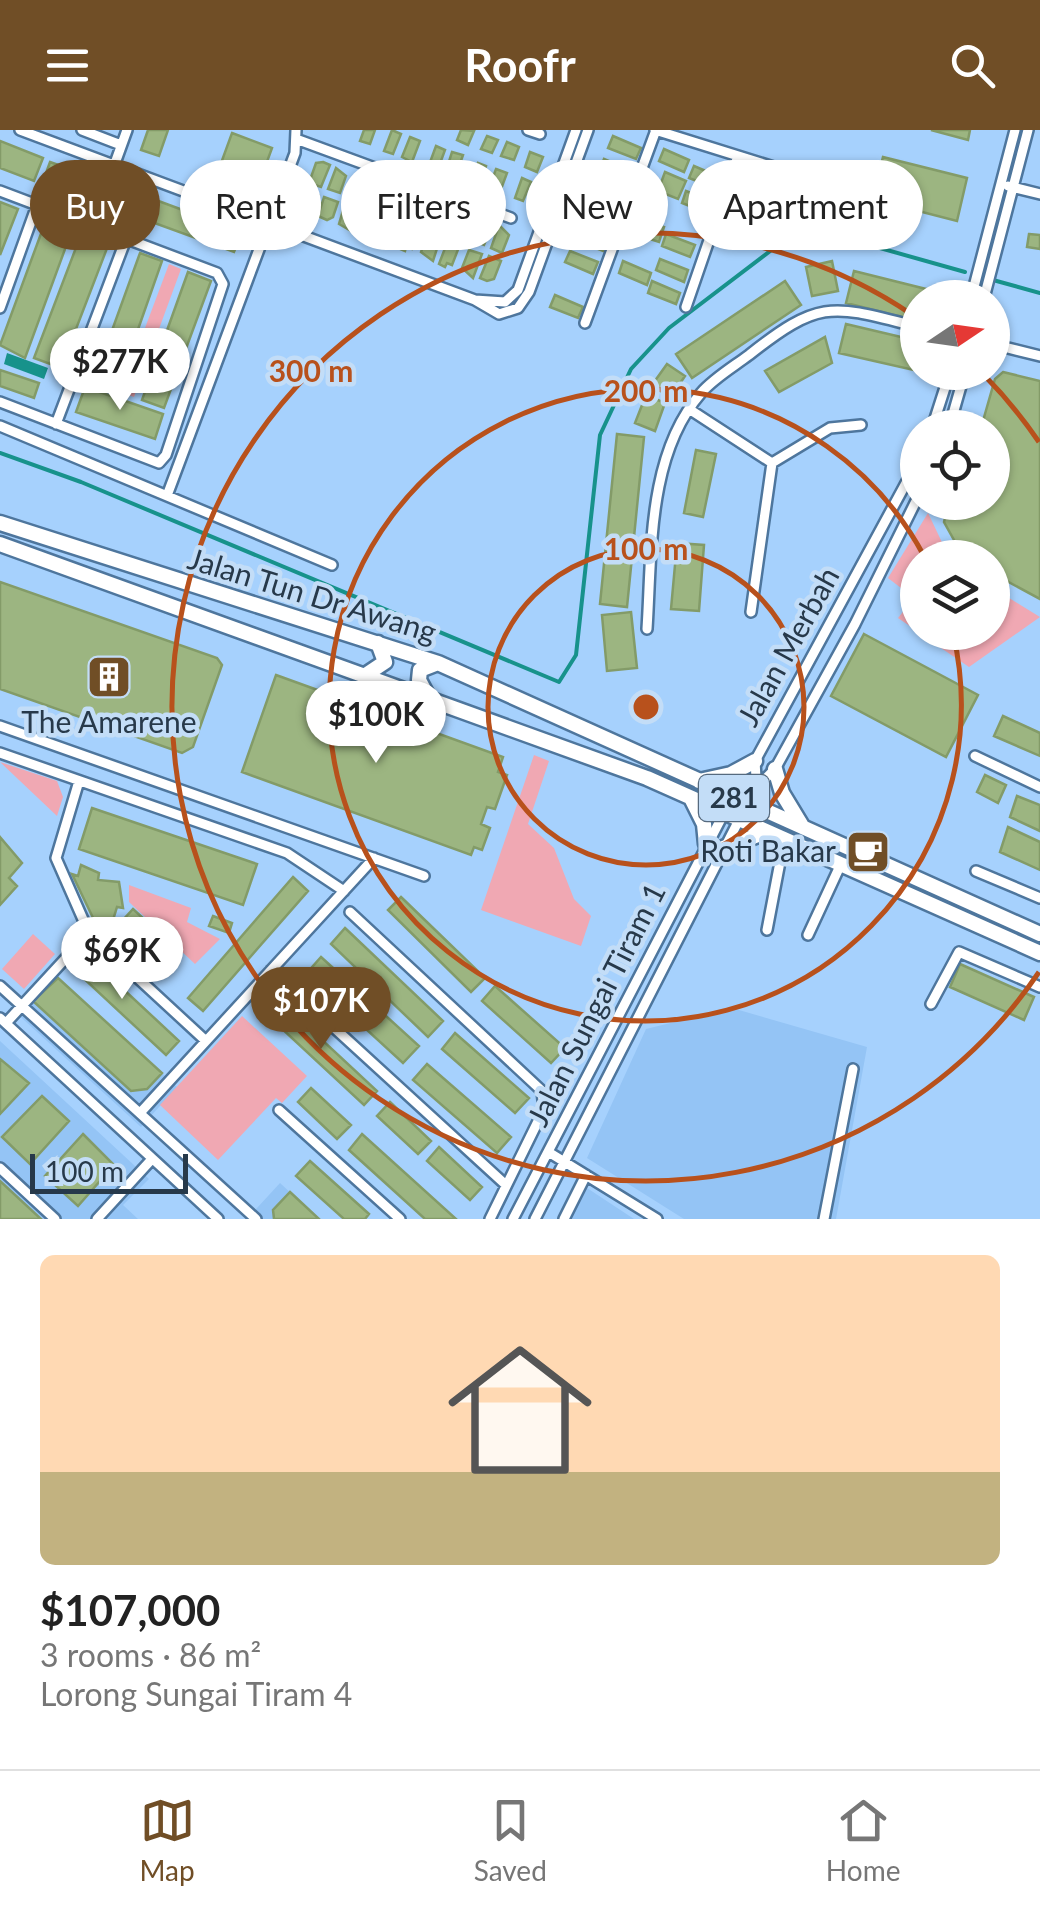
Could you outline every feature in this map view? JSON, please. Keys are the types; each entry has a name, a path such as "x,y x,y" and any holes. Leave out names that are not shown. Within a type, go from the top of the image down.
{"main road":[{"name":"Jalan Tun Dr Awang","path":"0,523 438,664 1040,934"},
{"name":"Jalan Tun Dr Awang","path":"0,544 428,696 691,797 1040,953"},
{"path":"366,674 385,662 378,643"},
{"path":"428,696 419,680 420,670 438,664"},
{"path":"698,781 731,774 755,761"},
{"path":"775,769 782,793 804,828"},
{"path":"691,797 704,824 706,844"},
{"path":"724,848 766,832"}],"street":[{"path":"20,130 98,160"},
{"path":"82,130 121,144"},
{"path":"116,160 126,130"},
{"path":"528,130 540,134"},
{"path":"475,300 505,302 518,290 576,130"},
{"path":"321,243 475,300 500,314 523,302 588,130"},
{"path":"584,323 655,130 742,160"},
{"path":"975,280 1015,130"},
{"path":"989,280 1028,130"},
{"path":"288,160 296,134 511,218"},
{"path":"686,307 738,159"},
{"path":"1000,184 1040,194"},
{"path":"0,191 30,203"},
{"path":"0,308 30,227"},
{"path":"56,424 122,250"},
{"path":"155,250 216,273 223,284 166,455 159,464 5,404 2,426 332,565"},
{"path":"168,493 257,250"},
{"path":"647,629 660,480 688,410 703,390 788,324 808,314 839,308 900,323"},
{"path":"1010,348 1040,356"},
{"path":"688,410 772,463"},
{"path":"750,612 772,463 814,435 846,424 861,425"},
{"name":"Jalan Merbah","path":"900,494 755,761 756,778 764,780 775,769 907,520"},
{"path":"0,726 424,876"},
{"path":"0,753 287,853 344,891"},
{"path":"974,756 1040,787"},
{"path":"79,781 56,858 89,933 206,1041"},
{"name":"Jalan Sungai Tiram 1","path":"513,1219 724,813"},
{"name":"Jalan Sungai Tiram 1","path":"535,1219 739,820"},
{"path":"767,930 784,841"},
{"path":"140,1113 374,858"},
{"path":"808,935 840,866"},
{"path":"976,871 1040,898"},
{"path":"350,912 539,1085 544,1109 490,1219"},
{"path":"89,933 22,1006 3,1020 218,1219"},
{"path":"931,1004 959,952 1040,988"},
{"path":"271,970 506,1184"},
{"path":"0,986 256,1219"},
{"path":"824,1219 853,1068"},
{"path":"279,1110 400,1219"},
{"path":"550,1153 658,1219"},
{"path":"96,1219 152,1159"},
{"path":"0,1168 55,1219"},
{"path":"564,1219 586,1175"}],"shaded area":[{"path":"169,264 181,269 134,397 121,392"},
{"path":"7,353 48,368 44,379 4,364"},
{"path":"924,520 931,520 941,540 911,540"},
{"path":"900,558 900,587 888,578"},
{"path":"1010,598 1040,617 1010,638"},
{"path":"944,650 993,650 969,667"},
{"path":"534,755 549,761 528,824 554,848 574,899 591,916 581,946 481,910"},
{"path":"0,762 57,781 63,797 57,816"},
{"path":"129,885 191,908 187,922 220,939 195,964 129,902"},
{"path":"33,934 55,954 24,989 2,969"},
{"path":"48,969 177,1087 141,1127 12,1009"},
{"path":"732,1008 867,1047 836,1219 684,1219 587,1158 646,1029"},
{"path":"242,1016 307,1076 282,1103 276,1098 218,1160 160,1105"},
{"path":"0,1041 149,1179 123,1205 138,1219 0,1219"},
{"path":"280,1183 319,1219 247,1219"},
{"path":"587,1188 634,1219 571,1219"}],"building":[{"path":"148,130 168,130 159,156 141,150"},
{"path":"364,130 375,130 370,144 360,141"},
{"path":"392,130 401,134 393,154 384,151"},
{"path":"461,130 474,131 468,145 457,140"},
{"path":"931,130 970,130 968,140"},
{"path":"232,133 272,148 268,160 222,160"},
{"path":"487,136 498,140 492,153 481,149"},
{"path":"613,136 641,148 636,159 608,148"},
{"path":"410,137 420,141 413,160 402,157"},
{"path":"0,141 43,158 30,160 30,179 0,168"},
{"path":"507,142 519,147 514,160 501,156"},
{"path":"436,146 445,150 441,160 431,160"},
{"path":"664,149 689,160 684,172 668,165 668,160 659,160"},
{"path":"452,152 463,155 461,160 449,160"},
{"path":"530,152 543,157 542,160 527,160"},
{"path":"321,162 330,165 321,187"},
{"path":"923,167 967,178 957,221 923,212"},
{"path":"336,168 341,172 340,193 328,189"},
{"path":"668,173 686,181 678,199 668,195"},
{"path":"522,178 526,180 523,201 515,198"},
{"path":"324,197 338,202 333,217 327,220 321,217"},
{"path":"0,202 18,209 0,255"},
{"path":"160,202 180,209 180,232 160,225"},
{"path":"1029,234 1040,235 1040,249 1027,247"},
{"path":"668,235 688,242 688,250 693,250 690,257 668,248"},
{"path":"35,250 65,250 25,358 0,345"},
{"path":"75,250 106,250 61,368 34,358"},
{"path":"422,250 436,250 433,261"},
{"path":"444,250 458,250 452,265 439,264"},
{"path":"469,250 482,254 473,278 462,268"},
{"path":"570,251 598,262 593,274 565,262"},
{"path":"140,253 162,261 116,392 93,383"},
{"path":"489,256 501,261 494,279 487,281 480,278"},
{"path":"660,259 688,270 684,282 656,270"},
{"path":"623,261 651,273 647,285 619,273"},
{"path":"832,261 838,291 812,296 806,267"},
{"path":"854,271 900,282 900,316 846,303"},
{"path":"188,272 211,281 164,408 142,400"},
{"path":"652,281 680,293 676,304 648,293"},
{"path":"785,281 801,305 692,378 676,354"},
{"path":"555,295 583,307 578,318 550,307"},
{"path":"846,324 900,337 900,367 839,353"},
{"path":"825,337 832,363 779,392 765,371"},
{"path":"667,364 685,376 670,398 652,385"},
{"path":"0,370 39,383 34,398 0,386"},
{"path":"1010,374 1040,381 1040,599 1010,583 1010,540 954,540 944,522 1010,520 1010,410 986,410 992,390 1010,390"},
{"path":"85,387 163,414 155,439 76,412"},
{"path":"646,395 665,403 655,431 635,423"},
{"path":"617,434 644,437 627,607 600,604"},
{"path":"696,450 716,454 703,517 684,513"},
{"path":"677,543 704,545 699,611 671,609"},
{"name":"The Amarene","path":"0,582 217,658 222,665 193,747 182,753 0,689"},
{"path":"631,612 637,668 607,671 602,615"},
{"path":"864,634 978,695 946,757 831,696"},
{"path":"276,675 503,757 498,772 507,775 495,809 487,807 481,824 490,828 482,850 474,847 471,855 242,772"},
{"path":"1003,716 1040,733 1040,756 994,736"},
{"path":"985,775 1006,785 998,803 977,792"},
{"path":"1017,796 1040,805 1040,831 1010,817"},
{"path":"92,808 257,864 243,905 79,849"},
{"path":"1008,827 1040,842 1040,870 1000,852"},
{"path":"0,837 22,863 9,878 17,886 0,905"},
{"path":"81,865 99,873 98,880 119,882 123,908 117,907 113,920 95,922 72,874 78,876"},
{"path":"293,877 308,891 203,1011 188,998"},
{"path":"401,897 485,978 471,992 388,910"},
{"path":"133,909 157,931 137,954 112,932"},
{"path":"213,916 232,923 229,933 209,926"},
{"path":"345,928 443,1021 428,1037 331,944"},
{"path":"79,948 179,1041 166,1055 66,962"},
{"path":"321,957 419,1046 403,1063 306,974"},
{"path":"960,964 1034,997 1024,1020 950,987"},
{"path":"58,978 162,1073 147,1089 131,1091 33,1001"},
{"path":"495,986 565,1048 551,1063 482,1001"},
{"path":"278,999 377,1091 364,1105 265,1013"},
{"path":"455,1033 529,1098 515,1113 442,1049"},
{"path":"0,1059 29,1083 0,1114"},
{"path":"427,1064 511,1137 497,1153 413,1080"},
{"path":"311,1088 351,1125 337,1139 298,1102"},
{"path":"42,1096 69,1121 30,1164 2,1137"},
{"path":"390,1102 431,1141 418,1154 377,1116"},
{"path":"83,1134 114,1165 78,1206 45,1176"},
{"path":"362,1134 456,1219 425,1219 349,1150"},
{"path":"439,1147 482,1187 470,1200 427,1161"},
{"path":"310,1161 369,1214 365,1219 344,1219 296,1176"},
{"path":"0,1181 41,1219 0,1219"},
{"path":"290,1192 319,1219 274,1219 273,1210"}],"waterway":[{"path":"0,453 81,482 559,682 576,655 600,435 631,369 669,328 782,242 823,232 965,272"},
{"path":"1010,285 1040,293"}],"place":[{"name":"The Amarene","path":"109,677"},
{"name":"Roti Bakar","path":"868,852"}]}
